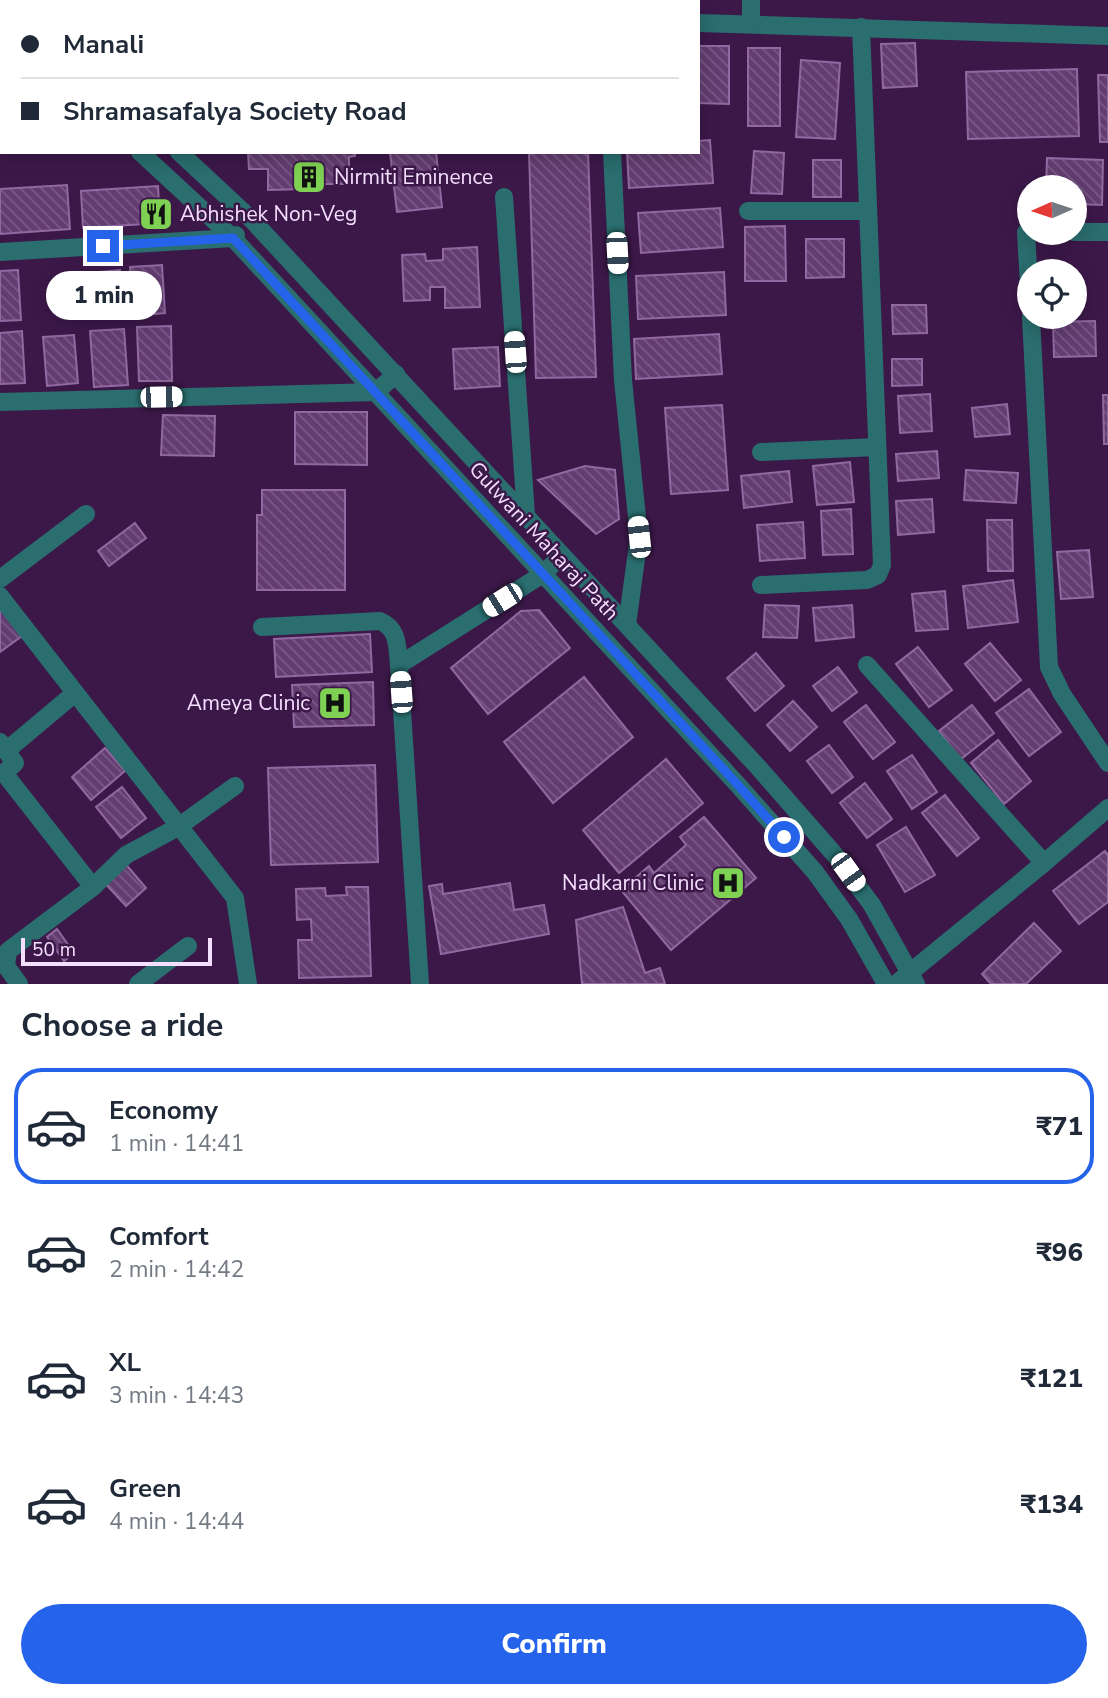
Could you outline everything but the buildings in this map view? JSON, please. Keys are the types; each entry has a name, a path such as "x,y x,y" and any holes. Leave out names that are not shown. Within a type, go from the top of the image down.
{"street":[{"path":"751,0 751,24"},
{"path":"700,23 1108,36"},
{"path":"761,584 867,580 878,575 882,565 860,27"},
{"name":"Gulwani Maharaj Path","path":"142,154 233,238 738,785 815,872 849,919 886,984"},
{"name":"Gulwani Maharaj Path","path":"181,154 252,219 758,767 835,855 872,905 907,980"},
{"path":"612,154 623,380 639,537 627,625"},
{"path":"504,197 526,515"},
{"path":"748,211 867,211"},
{"path":"0,252 233,238 252,219"},
{"path":"1087,232 1108,232"},
{"path":"1032,329 1049,667 1062,694 1108,763"},
{"path":"0,402 376,392 396,374"},
{"path":"761,452 877,447"},
{"path":"0,579 86,514"},
{"path":"399,665 544,574 562,555"},
{"path":"0,596 235,898 248,984"},
{"path":"262,627 380,621 388,624 394,632 399,665 421,984"},
{"path":"867,666 1044,863"},
{"path":"75,693 3,747 15,764 4,773 93,887"},
{"path":"19,984 3,971 8,951 93,887 126,855 178,827 235,786"},
{"path":"907,980 1108,808"},
{"path":"138,984 188,946"}],"place":[{"name":"Nirmiti Eminence","path":"309,177"},
{"name":"Abhishek Non-Veg","path":"156,214"},
{"name":"Ameya Clinic","path":"335,703"},
{"name":"Nadkarni Clinic","path":"728,883"}],"route":[{"path":"103,246 233,238 784,837"}]}
